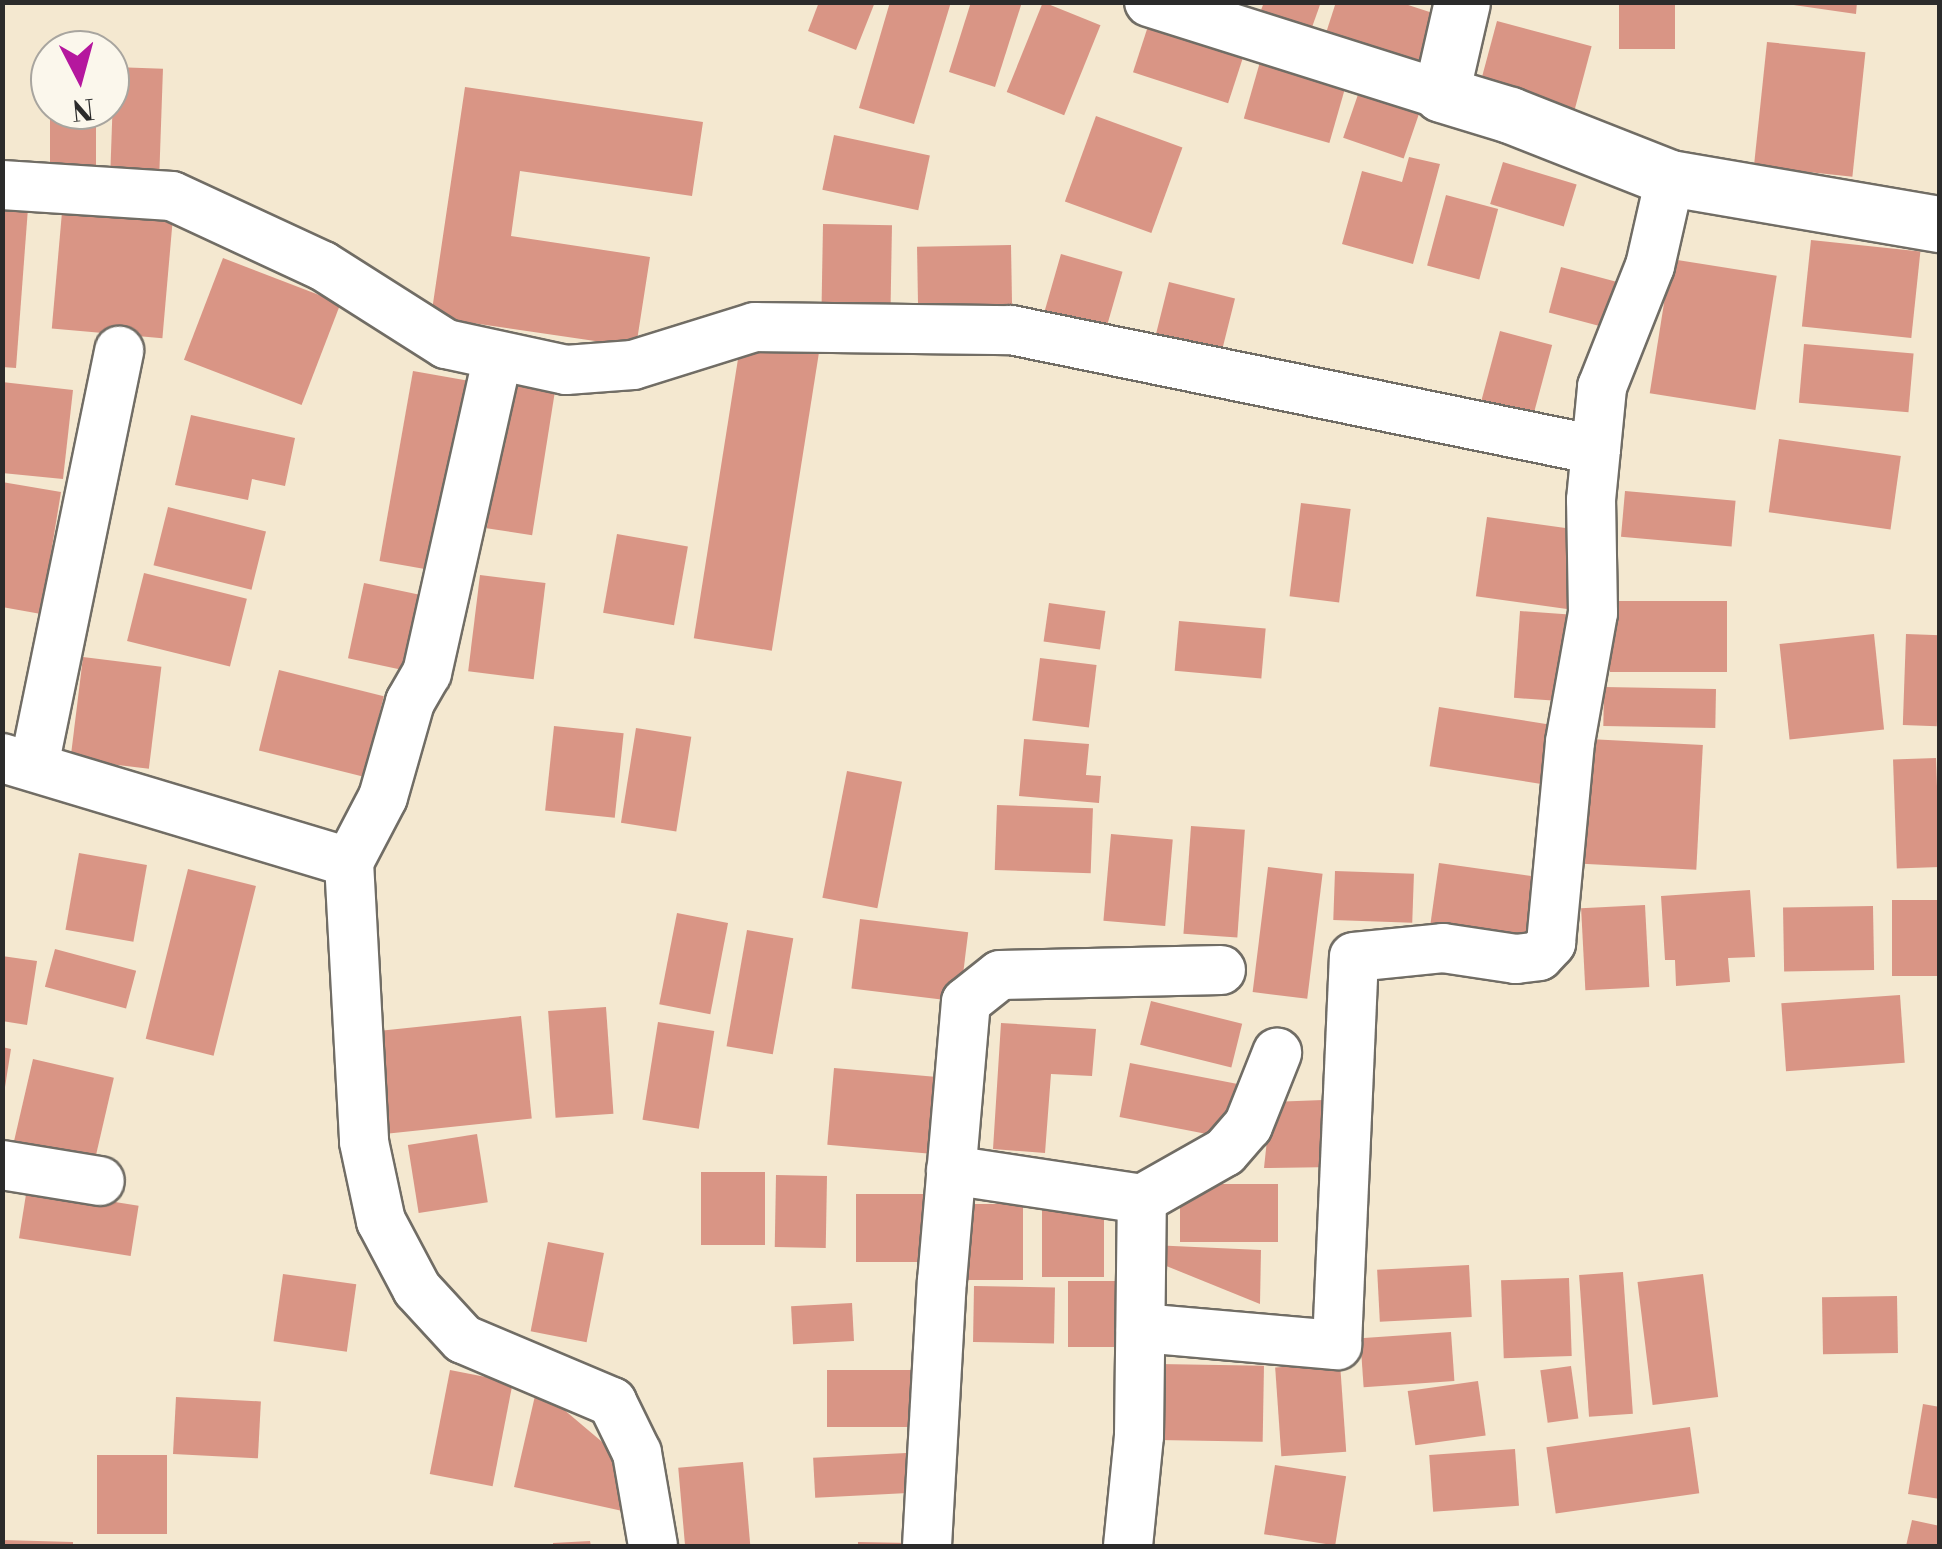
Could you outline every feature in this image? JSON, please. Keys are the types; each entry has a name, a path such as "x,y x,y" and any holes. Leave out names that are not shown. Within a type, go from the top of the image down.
{"street":[{"path":"1149,2 1510,115 1670,178 1940,224"},
{"path":"1441,94 1462,2"},
{"path":"1141,1328 1337,1345 1354,957 1444,948 1516,960 1539,956 1551,942 1570,742 1592,613 1590,500 1602,387 1650,266 1670,178"},
{"path":"2,185 172,196 323,266 446,344 566,370 633,365 755,327 1011,330 1596,450"},
{"path":"119,350 18,762 348,862"},
{"path":"498,356 427,673 410,702 383,797 348,862 364,1142 382,1221 417,1289 463,1339 612,1402 637,1453 653,1546"},
{"path":"927,1546 966,1002 1000,975 1221,970"},
{"path":"952,1170 1142,1199 1225,1152 1248,1126 1276,1052"},
{"path":"2,1165 100,1182"},
{"path":"1128,1546 1139,1436 1142,1199"}],"building":[{"path":"819,2 875,2 856,50 808,31"},
{"path":"890,2 951,2 914,124 859,108"},
{"path":"971,2 1022,2 995,87 949,72"},
{"path":"1043,2 1100,25 1064,115 1007,92"},
{"path":"1264,2 1321,2 1311,30 1260,13"},
{"path":"1336,2 1399,2 1448,18 1433,67 1326,33"},
{"path":"1619,2 1675,2 1675,49 1619,49"},
{"path":"1773,2 1857,2 1856,14"},
{"path":"1150,20 1245,51 1228,103 1133,72"},
{"path":"1497,21 1592,46 1575,110 1480,85"},
{"path":"1767,42 1865,52 1852,177 1754,166"},
{"path":"1262,55 1348,80 1329,143 1244,118"},
{"path":"130,68 163,69 159,184 110,182 112,130 130,130"},
{"path":"1363,80 1424,101 1404,159 1343,138"},
{"path":"465,87 703,122 692,196 520,171 511,236 650,257 636,347 431,317"},
{"path":"1096,116 1182,147 1151,233 1065,202"},
{"path":"50,130 96,130 96,177 50,177"},
{"path":"834,135 930,155 918,210 822,190"},
{"path":"1409,157 1440,164 1413,264 1342,244 1362,171 1402,182"},
{"path":"1503,162 1577,185 1564,227 1490,204"},
{"path":"1446,195 1498,209 1479,279 1427,266"},
{"path":"2,206 28,208 16,368 2,367"},
{"path":"62,212 173,222 162,338 52,329"},
{"path":"823,224 892,225 890,317 821,316"},
{"path":"1811,240 1920,251 1911,338 1802,327"},
{"path":"1011,245 1012,320 918,322 917,247"},
{"path":"1061,254 1123,272 1106,329 1044,312"},
{"path":"223,258 341,303 302,405 184,360"},
{"path":"1671,259 1777,276 1755,410 1650,393"},
{"path":"1561,267 1626,284 1614,330 1549,312"},
{"path":"1169,282 1235,298 1219,361 1154,344"},
{"path":"1500,331 1552,345 1532,419 1480,405"},
{"path":"741,340 819,352 772,651 694,638"},
{"path":"1804,344 1914,354 1908,412 1799,403"},
{"path":"413,371 471,381 438,571 379,561"},
{"path":"510,381 555,388 532,535 487,528"},
{"path":"2,382 73,390 63,479 2,473"},
{"path":"191,415 295,438 285,486 252,479 248,500 175,485"},
{"path":"1779,439 1901,456 1891,529 1769,512"},
{"path":"2,482 61,492 41,614 2,607"},
{"path":"1625,491 1736,501 1732,546 1621,537"},
{"path":"1301,503 1351,509 1339,602 1290,596"},
{"path":"168,507 266,531 251,590 153,565"},
{"path":"1487,517 1587,531 1576,610 1476,596"},
{"path":"617,534 688,547 674,625 603,613"},
{"path":"144,573 247,599 230,667 127,641"},
{"path":"480,575 546,583 534,679 468,671"},
{"path":"364,583 437,599 421,674 348,658"},
{"path":"1610,601 1727,601 1727,672 1610,672"},
{"path":"1049,603 1105,611 1100,650 1044,642"},
{"path":"1520,611 1573,615 1567,701 1514,698"},
{"path":"1179,621 1266,629 1261,678 1175,671"},
{"path":"1874,634 1884,729 1790,739 1780,644"},
{"path":"1906,634 1940,635 1937,726 1903,725"},
{"path":"83,657 161,667 149,769 70,759"},
{"path":"1040,658 1097,665 1089,727 1032,721"},
{"path":"279,670 384,696 364,777 259,751"},
{"path":"1604,687 1716,689 1715,728 1603,726"},
{"path":"1439,707 1559,726 1549,785 1430,766"},
{"path":"554,726 624,733 615,818 545,811"},
{"path":"636,728 691,737 676,832 621,823"},
{"path":"1024,739 1089,744 1086,775 1101,776 1099,803 1019,796"},
{"path":"1589,739 1703,745 1696,870 1582,864"},
{"path":"1936,758 1940,867 1897,868 1893,760"},
{"path":"847,771 902,782 877,908 822,898"},
{"path":"997,805 1093,808 1091,873 995,870"},
{"path":"1191,826 1245,830 1237,938 1183,934"},
{"path":"1111,834 1173,839 1165,926 1103,921"},
{"path":"79,853 147,865 133,942 65,930"},
{"path":"1439,863 1546,878 1537,943 1430,928"},
{"path":"1268,867 1323,874 1307,999 1253,992"},
{"path":"188,869 256,886 214,1056 146,1039"},
{"path":"1335,871 1414,874 1412,923 1333,920"},
{"path":"1750,890 1755,957 1728,958 1730,982 1676,986 1675,960 1665,960 1661,896"},
{"path":"1892,900 1940,900 1940,976 1892,976"},
{"path":"1645,905 1649,987 1585,990 1581,908"},
{"path":"1873,906 1874,970 1784,972 1783,908"},
{"path":"677,913 728,923 710,1014 659,1004"},
{"path":"860,919 968,932 960,1002 851,988"},
{"path":"747,930 793,938 773,1054 727,1046"},
{"path":"55,949 136,971 126,1008 45,987"},
{"path":"2,956 37,961 27,1025 2,1021"},
{"path":"1900,995 1905,1063 1786,1071 1781,1003"},
{"path":"1151,1001 1242,1024 1231,1067 1140,1045"},
{"path":"606,1007 613,1114 556,1118 548,1011"},
{"path":"521,1016 532,1118 387,1134 376,1031"},
{"path":"658,1022 714,1031 699,1129 643,1120"},
{"path":"1001,1023 1096,1029 1092,1076 1051,1074 1045,1153 993,1149"},
{"path":"2,1047 11,1049 5,1087 2,1087"},
{"path":"33,1059 114,1078 95,1161 14,1143"},
{"path":"1130,1063 1239,1084 1228,1138 1120,1117"},
{"path":"834,1068 955,1079 948,1155 827,1145"},
{"path":"1323,1100 1335,1167 1264,1168 1271,1102"},
{"path":"477,1134 488,1202 419,1213 408,1145"},
{"path":"701,1172 765,1172 765,1245 701,1245"},
{"path":"776,1175 827,1176 826,1248 775,1247"},
{"path":"1180,1184 1278,1184 1278,1242 1180,1242"},
{"path":"27,1188 139,1206 131,1256 19,1238"},
{"path":"856,1194 933,1194 933,1262 856,1262"},
{"path":"1042,1200 1104,1200 1104,1277 1042,1277"},
{"path":"964,1204 1023,1204 1023,1280 964,1280"},
{"path":"548,1242 604,1253 587,1342 531,1331"},
{"path":"1151,1245 1261,1250 1260,1304 1154,1261"},
{"path":"1469,1265 1472,1317 1380,1322 1377,1270"},
{"path":"1623,1272 1633,1414 1589,1417 1579,1275"},
{"path":"283,1274 356,1284 347,1352 274,1341"},
{"path":"1703,1274 1718,1397 1653,1405 1637,1282"},
{"path":"1569,1278 1572,1356 1504,1358 1501,1280"},
{"path":"1068,1281 1129,1281 1129,1347 1068,1347"},
{"path":"974,1286 1055,1287 1054,1343 973,1342"},
{"path":"1897,1296 1898,1353 1823,1354 1822,1297"},
{"path":"852,1303 854,1341 793,1344 791,1306"},
{"path":"1451,1332 1454,1381 1364,1387 1360,1338"},
{"path":"1340,1363 1346,1452 1281,1456 1275,1368"},
{"path":"1159,1364 1264,1366 1263,1442 1158,1440"},
{"path":"1571,1366 1578,1418 1548,1423 1540,1370"},
{"path":"450,1370 513,1382 493,1486 430,1474"},
{"path":"827,1370 914,1370 914,1427 827,1427"},
{"path":"1478,1381 1486,1435 1415,1445 1408,1391"},
{"path":"537,1387 626,1462 627,1512 514,1487"},
{"path":"176,1397 261,1401 258,1458 173,1454"},
{"path":"1923,1404 1940,1407 1940,1499 1908,1494"},
{"path":"1690,1427 1699,1493 1556,1514 1546,1447"},
{"path":"1515,1449 1519,1506 1433,1512 1429,1455"},
{"path":"906,1453 908,1493 815,1498 813,1458"},
{"path":"97,1455 167,1455 167,1534 97,1534"},
{"path":"743,1462 750,1546 685,1546 678,1468"},
{"path":"1275,1465 1346,1476 1335,1545 1264,1534"},
{"path":"1912,1520 1940,1526 1940,1546 1906,1546"},
{"path":"2,1540 73,1542 73,1546 2,1546"},
{"path":"590,1541 591,1546 553,1546 553,1543"},
{"path":"858,1542 910,1543 910,1546 858,1546"}]}
